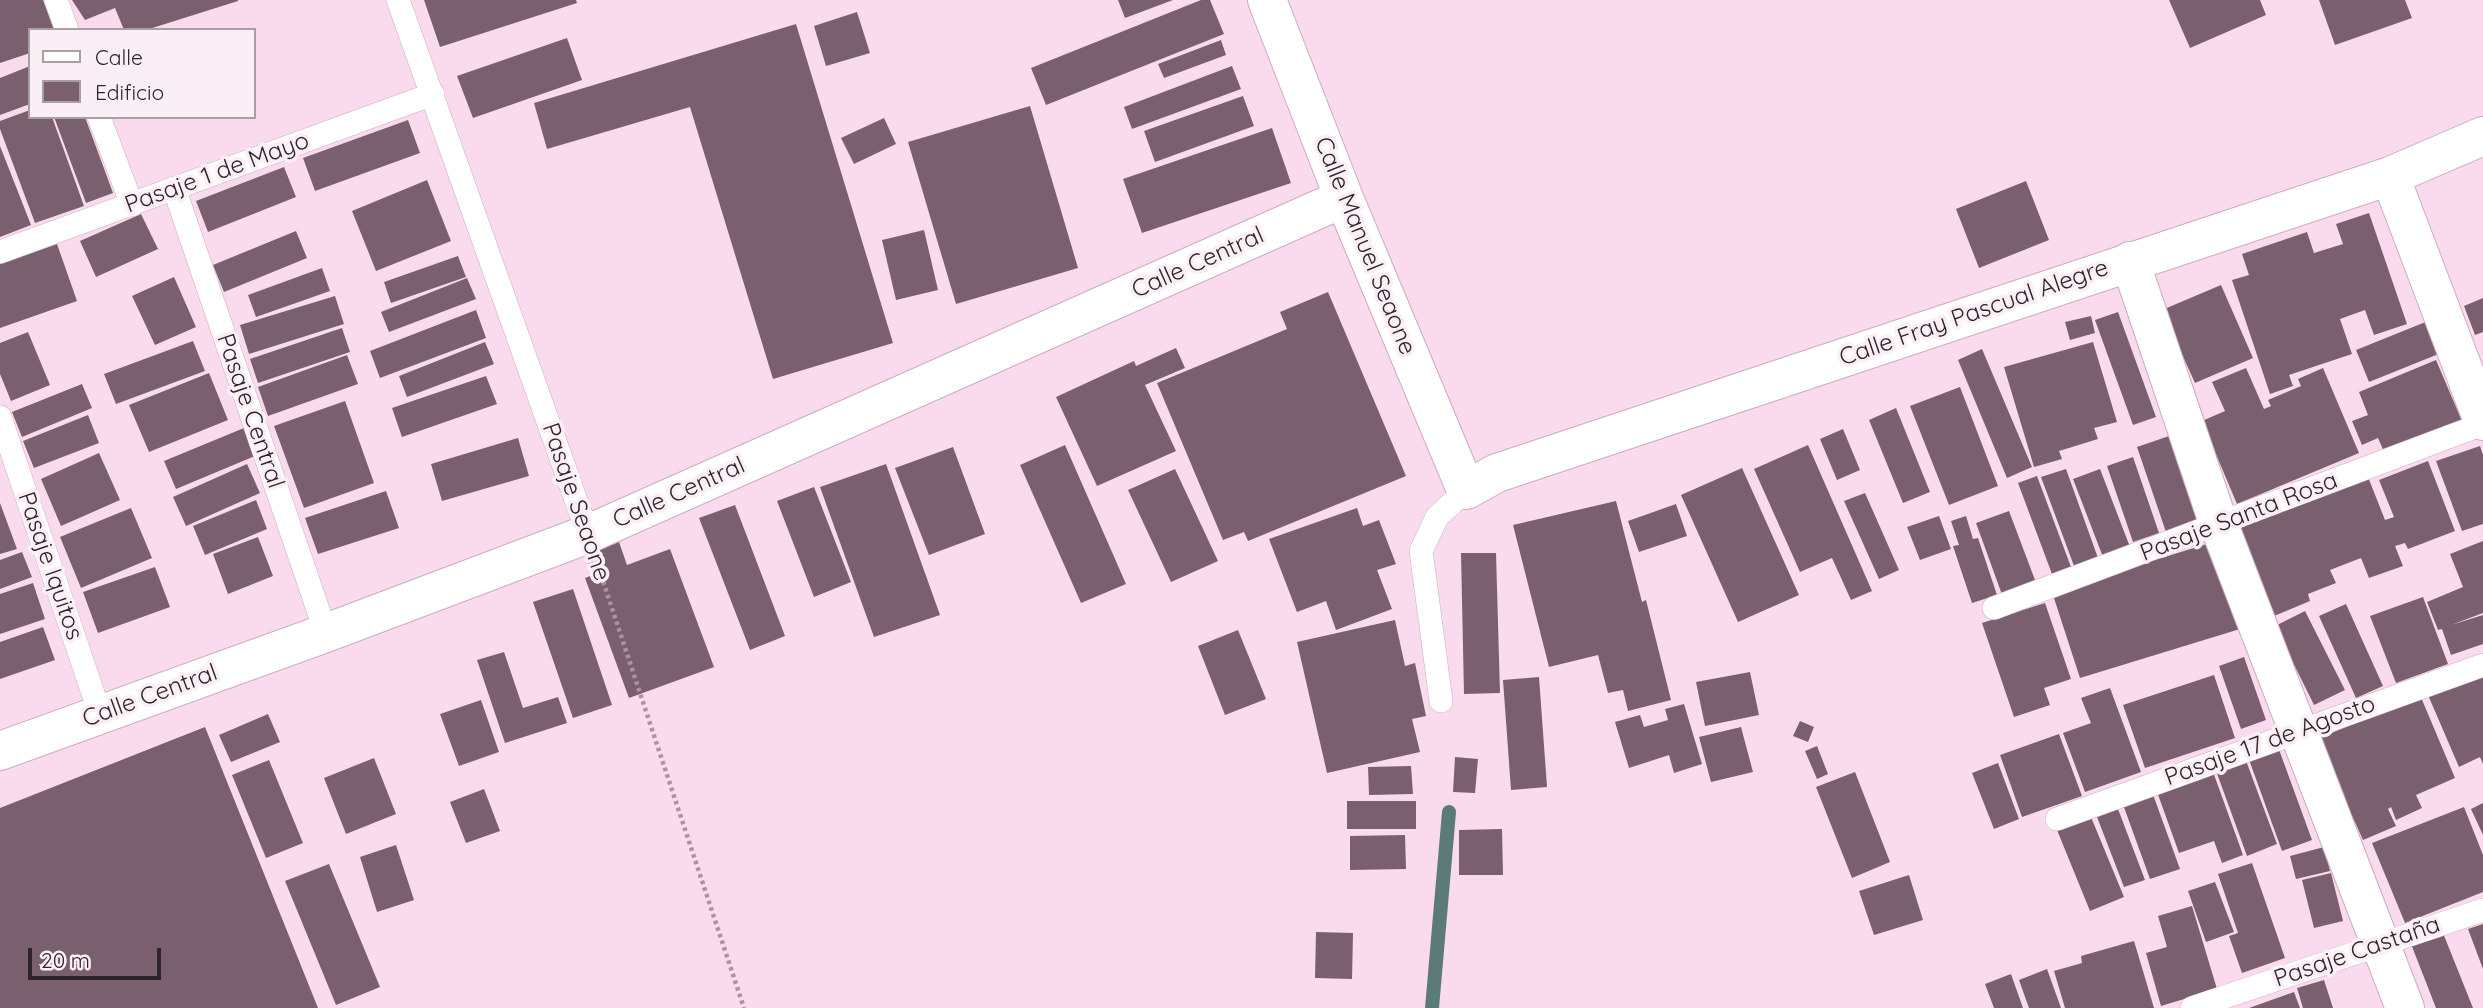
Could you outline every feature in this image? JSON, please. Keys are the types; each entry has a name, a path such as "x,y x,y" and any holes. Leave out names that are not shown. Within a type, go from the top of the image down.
{"street":[{"name":"Calle Manuel Seaone","path":"1267,0 1344,198 1466,490"},
{"name":"Calle Fray Pascual Alegre","path":"1466,490 1497,473 2390,176 2483,136"},
{"path":"2390,176 2483,422"},
{"name":"Calle Central","path":"0,751 326,633 588,534 1344,198"},
{"path":"2130,261 2220,524 2405,1008"}],"lane":[{"path":"56,0 66,28"},
{"name":"Pasaje Seaone","path":"398,0 588,534"},
{"name":"Pasaje 1 de Mayo","path":"0,252 433,94"},
{"path":"100,119 132,205"},
{"name":"Pasaje Central","path":"174,188 326,633"},
{"name":"Pasaje Iquitos","path":"0,417 100,714"},
{"name":"Pasaje Santa Rosa","path":"1994,608 2483,422"},
{"path":"1441,701 1422,551 1437,517 1466,490"},
{"name":"Pasaje 17 de Agosto","path":"2057,819 2483,665"},
{"name":"Pasaje Castaña","path":"2192,1008 2483,910"}],"path":[{"name":"Pasaje Seaone","path":"588,534 744,1008"}],"building":[{"path":"0,0 43,0 53,28 28,28 28,54 0,63"},
{"path":"72,0 238,0 152,28 123,28 115,8 85,20"},
{"path":"424,0 576,0 577,3 440,47"},
{"path":"1118,0 1173,0 1125,18"},
{"path":"1201,0 1210,0 1224,34 1046,105 1031,68"},
{"path":"2169,0 2260,0 2266,15 2190,48"},
{"path":"2319,0 2405,0 2412,18 2335,45"},
{"path":"857,12 870,53 826,66 814,26"},
{"path":"796,24 893,343 773,379 690,107 547,149 534,103"},
{"path":"567,38 582,80 473,118 457,76"},
{"path":"1221,40 1226,55 1164,78 1158,64"},
{"path":"1232,66 1241,89 1132,129 1124,107"},
{"path":"28,67 28,105 0,115 0,78"},
{"path":"1243,96 1254,126 1155,162 1144,131"},
{"path":"1030,106 1078,268 956,304 908,142"},
{"path":"28,111 28,119 53,119 84,206 35,223 0,129 0,121"},
{"path":"884,118 896,144 854,164 841,138"},
{"path":"55,119 86,119 113,193 86,203"},
{"path":"408,120 420,153 315,191 303,158"},
{"path":"1272,128 1291,183 1142,233 1123,179"},
{"path":"0,146 31,225 0,237"},
{"path":"284,167 296,197 208,232 196,201"},
{"path":"427,180 451,241 376,271 352,211"},
{"path":"2026,181 2049,240 1979,268 1956,209"},
{"path":"2369,213 2407,324 2374,335 2365,310 2340,319 2352,354 2289,375 2293,386 2270,394 2232,280 2249,275 2242,254 2307,232 2314,253 2343,244 2336,224"},
{"path":"141,214 158,249 96,277 80,241"},
{"path":"924,230 938,290 896,300 882,240"},
{"path":"296,231 307,258 224,292 213,265"},
{"path":"57,244 77,301 0,328 0,264"},
{"path":"458,256 466,277 391,303 384,282"},
{"path":"322,268 330,291 256,317 248,295"},
{"path":"174,277 196,327 155,345 132,296"},
{"path":"467,278 476,299 389,332 381,312"},
{"path":"2221,285 2253,358 2195,383 2162,310"},
{"path":"1328,292 1406,476 1248,541 1244,532 1223,540 1157,383 1287,329 1280,312"},
{"path":"335,296 344,324 249,354 240,325"},
{"path":"2483,298 2483,332 2475,335 2464,306"},
{"path":"476,310 486,338 380,378 370,351"},
{"path":"2118,312 2156,417 2133,425 2095,320"},
{"path":"2091,316 2095,333 2070,340 2065,322"},
{"path":"2428,321 2441,353 2369,382 2356,350"},
{"path":"342,328 350,352 258,383 250,359"},
{"path":"28,332 50,385 11,401 0,374 0,343"},
{"path":"193,341 205,371 116,404 104,374"},
{"path":"485,342 494,364 407,397 399,376"},
{"path":"2093,342 2117,422 2094,428 2098,439 2059,451 2062,459 2034,467 2004,367"},
{"path":"1176,348 1185,368 1145,385 1176,451 1097,486 1056,397 1134,361 1136,366"},
{"path":"1982,349 2032,467 2007,478 1958,360"},
{"path":"347,355 358,384 268,416 258,387"},
{"path":"2436,360 2462,421 2385,454 2378,438 2362,445 2352,421 2368,415 2359,392"},
{"path":"2246,368 2264,409 2271,406 2268,400 2301,386 2298,379 2323,368 2359,453 2237,504 2202,421 2225,411 2212,382"},
{"path":"209,373 228,420 149,452 129,405"},
{"path":"486,376 497,404 402,437 392,408"},
{"path":"82,384 92,408 22,437 12,412"},
{"path":"1960,387 1998,486 1949,505 1910,406"},
{"path":"345,401 374,483 304,508 274,426"},
{"path":"1896,408 1930,492 1903,503 1869,420"},
{"path":"88,415 99,443 34,468 23,441"},
{"path":"244,428 255,456 176,489 164,461"},
{"path":"1843,429 1860,470 1837,480 1820,439"},
{"path":"2169,436 2198,521 2166,532 2137,447"},
{"path":"518,438 529,476 442,501 431,464"},
{"path":"1065,445 1126,584 1081,603 1020,465"},
{"path":"1808,445 1872,591 1851,600 1832,558 1800,572 1754,469"},
{"path":"2480,446 2483,455 2483,524 2462,531 2436,461"},
{"path":"953,447 985,534 929,555 895,468"},
{"path":"99,453 120,500 61,526 41,479"},
{"path":"2133,457 2159,533 2133,542 2107,466"},
{"path":"2428,461 2455,531 2408,549 2405,543 2395,546 2403,566 2369,578 2361,558 2330,570 2336,583 2308,594 2310,601 2274,616 2239,528 2368,477 2385,520 2394,517 2379,480"},
{"path":"247,464 260,493 186,526 173,497"},
{"path":"886,464 940,615 874,637 820,487"},
{"path":"1742,468 1799,595 1738,622 1681,495"},
{"path":"1175,469 1218,561 1171,582 1128,490"},
{"path":"2066,469 2098,558 2074,566 2041,477"},
{"path":"2100,469 2130,547 2103,557 2073,479"},
{"path":"2037,476 2071,567 2052,574 2018,483"},
{"path":"814,487 851,582 814,597 777,501"},
{"path":"386,491 399,528 318,554 305,518"},
{"path":"1865,493 1899,570 1879,579 1844,501"},
{"path":"256,500 267,529 205,555 193,526"},
{"path":"1616,501 1642,602 1646,600 1671,700 1628,711 1623,690 1608,693 1598,655 1549,667 1513,525"},
{"path":"0,503 17,549 0,554"},
{"path":"1676,504 1687,536 1639,552 1628,521"},
{"path":"735,505 785,636 750,650 699,518"},
{"path":"131,508 152,558 81,588 60,537"},
{"path":"1357,508 1363,526 1379,520 1396,564 1377,570 1392,609 1336,630 1326,601 1297,612 1269,539"},
{"path":"2009,511 2038,588 2004,600 1976,523"},
{"path":"1939,516 1951,549 1920,560 1907,527"},
{"path":"1966,516 1973,539 1978,538 1997,595 1972,603 1953,546 1959,545 1951,521"},
{"path":"258,537 273,576 228,594 213,554"},
{"path":"2483,541 2483,613 2451,625 2483,615 2483,644 2451,655 2442,629 2438,630 2427,602 2463,587 2450,554"},
{"path":"619,542 627,565 670,549 714,667 629,698 585,578 593,575 585,554"},
{"path":"2213,542 2240,629 2080,678 2052,592"},
{"path":"22,552 32,577 0,589 0,560"},
{"path":"1461,553 1496,553 1500,693 1464,694"},
{"path":"155,567 170,607 98,633 83,592"},
{"path":"33,583 45,619 0,634 0,594"},
{"path":"573,589 612,705 573,718 533,602"},
{"path":"2423,597 2448,664 2396,683 2370,616"},
{"path":"2045,603 2071,679 2044,688 2050,705 2014,717 1982,623"},
{"path":"2346,604 2383,686 2356,698 2319,616"},
{"path":"2305,611 2345,690 2314,705 2275,626"},
{"path":"1395,620 1405,666 1415,663 1426,716 1412,719 1420,752 1327,773 1297,642"},
{"path":"43,627 55,660 0,679 0,642"},
{"path":"1238,630 1266,699 1225,715 1198,646"},
{"path":"504,652 523,708 558,697 567,723 505,743 477,660"},
{"path":"2244,657 2266,720 2241,729 2219,666"},
{"path":"1750,672 1759,715 1705,726 1696,682"},
{"path":"2483,672 2483,764 2480,757 2459,767 2428,695"},
{"path":"2214,675 2235,738 2145,768 2123,705"},
{"path":"1539,677 1547,787 1511,790 1503,680"},
{"path":"2110,688 2141,772 2085,792 2063,733 2091,723 2081,698"},
{"path":"2420,695 2455,778 2416,795 2422,808 2396,820 2391,807 2388,809 2396,826 2363,840 2355,822 2350,824 2313,741"},
{"path":"481,700 499,752 459,766 440,714"},
{"path":"1684,704 1702,764 1674,773 1669,755 1629,768 1615,722 1640,715 1644,727 1668,720 1665,709"},
{"path":"268,714 280,742 231,762 219,735"},
{"path":"1800,721 1814,727 1808,742 1793,736"},
{"path":"205,727 318,1008 0,1008 0,808"},
{"path":"1741,727 1753,772 1711,782 1699,737"},
{"path":"2059,734 2082,796 2022,817 2000,755"},
{"path":"2277,744 2312,840 2282,851 2247,754"},
{"path":"1817,746 1828,774 1817,779 1805,751"},
{"path":"1455,757 1478,759 1475,793 1453,792"},
{"path":"374,758 396,814 346,834 324,778"},
{"path":"2245,758 2277,844 2247,856 2215,768"},
{"path":"269,760 303,843 266,858 232,775"},
{"path":"1998,763 2019,819 1994,829 1972,773"},
{"path":"1411,766 1413,794 1369,795 1368,767"},
{"path":"2212,769 2243,855 2222,863 2214,841 2179,853 2156,789"},
{"path":"1855,772 1890,862 1852,878 1816,787"},
{"path":"484,789 500,831 466,843 450,802"},
{"path":"2151,789 2180,869 2150,879 2121,799"},
{"path":"1347,801 1416,801 1416,829 1347,829"},
{"path":"2483,803 2483,835 2471,809"},
{"path":"2464,807 2483,855 2483,892 2405,923 2372,843"},
{"path":"2118,809 2145,880 2124,887 2097,817"},
{"path":"2091,817 2124,897 2090,911 2057,830"},
{"path":"1502,829 1503,875 1459,875 1459,830"},
{"path":"1405,835 1406,869 1350,870 1350,836"},
{"path":"396,845 414,900 377,912 360,857"},
{"path":"2324,847 2330,871 2296,879 2290,856"},
{"path":"2252,863 2285,958 2242,973 2229,936 2238,933 2218,874"},
{"path":"329,864 380,987 336,1005 285,881"},
{"path":"2331,873 2343,921 2314,928 2302,880"},
{"path":"1909,875 1923,920 1874,935 1859,891"},
{"path":"2215,882 2234,932 2206,942 2188,891"},
{"path":"2192,906 2217,989 2161,1006 2146,953 2167,947 2158,916"},
{"path":"2483,924 2483,969 2468,929"},
{"path":"1316,932 1353,933 1352,979 1315,978"},
{"path":"2443,933 2473,1008 2436,1008 2411,944"},
{"path":"2134,941 2154,1008 2065,1008 2054,971 2082,963 2081,956"},
{"path":"2047,969 2061,1008 2029,1008 2019,980"},
{"path":"2011,974 2023,1008 1994,1008 1985,984"},
{"path":"2324,980 2333,1008 2303,1008 2297,988"},
{"path":"2294,992 2300,1008 2249,1008"}],"waterway":[{"path":"1432,1008 1449,812"}]}
